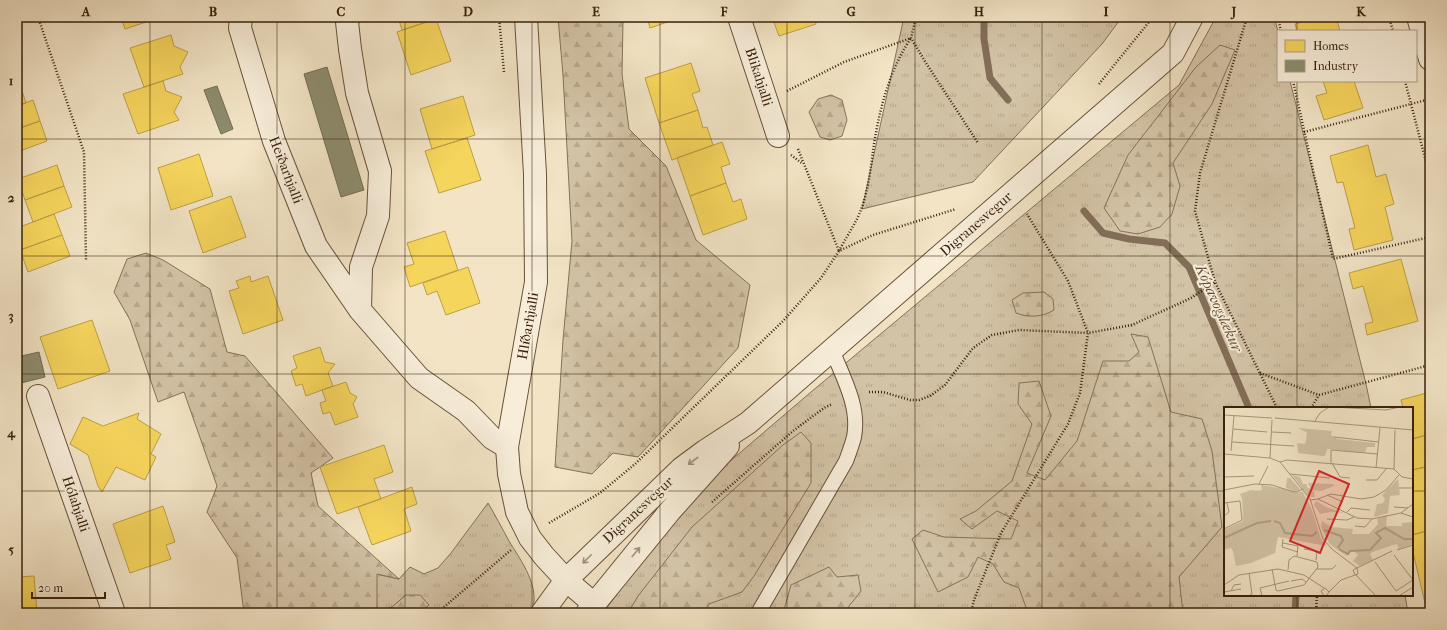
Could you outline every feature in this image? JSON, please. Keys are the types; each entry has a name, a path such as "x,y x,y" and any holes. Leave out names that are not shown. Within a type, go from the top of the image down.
{"street":[{"name":"Heiðarhjalli","path":"241,17 240,28 274,140 316,246 360,310 419,378 466,411 492,438 507,446"},
{"path":"349,17 347,22 357,93 380,171 378,216 361,267 360,310"},
{"name":"Hlíðarhjalli","path":"526,17 535,174 536,282 507,446 509,474 517,512 530,538 590,608"},
{"name":"Blikahjalli","path":"739,17 787,144"},
{"name":"Digranesvegur","path":"590,608 670,511 748,423 1173,53 1192,17"},
{"path":"1418,17 1430,60"},
{"name":"Hólahjalli","path":"38,396 114,613"},
{"name":"Digranesvegur","path":"542,613 566,580 682,468 748,423"}],"lane":[{"path":"758,613 846,461 854,436 854,412 851,396 832,350"}],"path":[{"path":"38,17 84,152 86,260"},
{"path":"499,17 504,79"},
{"path":"436,613 510,551 530,538 547,524 600,493 635,464 783,321 821,278 862,209 870,176 878,124 891,76 900,54 911,38 916,17"},
{"path":"1098,85 1154,17"},
{"path":"1247,17 1200,173 1195,211 1215,282 1277,407"},
{"path":"1281,17 1279,22 1281,30"},
{"path":"1389,17 1393,30"},
{"path":"783,93 844,62 911,38"},
{"path":"911,38 978,143"},
{"path":"1293,82 1333,258 1430,237"},
{"path":"1405,82 1430,177"},
{"path":"1304,132 1430,99"},
{"path":"787,144 803,164"},
{"path":"787,144 803,164 838,251"},
{"path":"838,251 873,235 961,208"},
{"path":"971,613 974,600 1001,533 1068,424 1080,393 1088,333 1068,281 1027,214"},
{"path":"710,504 793,431 824,408 851,396 868,392 883,392 910,400 919,400 930,396 945,385 974,348 992,335 1019,330 1088,333 1132,325 1191,298 1215,282"},
{"path":"1260,372 1319,395 1430,365"},
{"path":"1312,407 1319,395"},
{"path":"507,544 510,551"},
{"path":"1316,613 1317,596"}],"green space":[{"path":"558,17 622,17 622,74 629,129 666,166 696,240 750,285 738,348 638,457 613,453 592,474 555,467 563,340 572,241 563,75"},
{"path":"904,17 1122,17 1102,44 973,182 862,209"},
{"path":"1216,17 1274,17 1278,30 1277,82 1290,82 1371,407 1224,407 1224,596 1405,596 1408,613 603,613 689,503 728,463 1179,85"},
{"path":"1220,45 1235,50 1212,104 1173,163 1180,186 1172,214 1160,227 1138,234 1120,231 1104,208 1128,155 1196,67"},
{"path":"831,95 842,100 847,120 842,136 830,140 820,137 809,112 818,99"},
{"path":"146,253 163,260 210,289 227,352 245,356 333,458 311,473 318,506 399,579 377,574 377,613 244,613 237,558 207,512 217,486 184,392 158,402 130,320 114,292 127,259"},
{"path":"1044,292 1053,299 1054,310 1036,316 1026,316 1016,313 1012,300 1023,293"},
{"path":"1131,334 1148,337 1171,412 1202,419 1212,451 1222,527 1179,577 1183,613 1028,613 1019,588 1004,582 993,564 978,557 968,577 938,592 912,539 923,530 944,537 1011,539 1018,521 997,511 972,529 960,519 976,511 1012,481 1032,424 1018,404 1019,383 1039,381 1051,416 1027,473 1045,480 1077,441 1103,361 1129,361 1139,352"},
{"path":"801,432 811,443 811,483 754,576 742,592 709,604 705,613 628,613 638,596 692,527 783,445"},
{"path":"488,503 529,575 534,594 534,604 531,613 419,613 429,605 406,595 392,607 377,613 376,574 399,579 410,567 424,574 438,568"},
{"path":"829,567 837,577 858,575 861,591 846,610 840,613 783,613 791,585"},
{"path":"406,595 420,595 429,605 419,613 379,613 392,607"}],"building: Homes":[{"path":"121,17 161,17 125,29"},
{"path":"398,17 441,17 402,30"},
{"path":"647,17 682,17 650,28"},
{"path":"772,17 814,17 816,24 779,36"},
{"path":"1319,17 1336,17 1340,30 1297,30 1295,24"},
{"path":"436,19 451,61 411,75 397,32"},
{"path":"171,35 174,46 188,52 180,67 183,74 144,87 130,48"},
{"path":"691,63 700,91 692,94 698,110 659,123 645,78"},
{"path":"163,81 166,91 182,97 174,112 179,120 138,134 123,94"},
{"path":"1323,82 1354,82 1363,108 1324,120 1316,96 1327,93"},
{"path":"20,85 26,103 17,106 17,86"},
{"path":"463,96 475,135 432,149 420,109"},
{"path":"33,100 40,121 17,129 17,106"},
{"path":"698,110 703,128 707,127 713,145 672,160 659,123"},
{"path":"40,121 47,141 17,152 17,129"},
{"path":"467,138 481,180 439,193 425,151"},
{"path":"722,142 730,164 721,167 726,183 690,196 677,158"},
{"path":"1368,145 1376,177 1386,174 1394,204 1385,207 1393,240 1354,250 1349,229 1355,228 1343,182 1337,183 1330,156"},
{"path":"199,154 213,196 171,210 158,168"},
{"path":"57,165 64,186 25,200 18,179"},
{"path":"726,183 733,202 741,199 747,219 703,235 690,196"},
{"path":"64,186 72,207 33,222 25,200"},
{"path":"231,196 246,237 203,253 189,211"},
{"path":"54,214 62,235 20,250 17,242 17,228"},
{"path":"445,231 458,270 410,287 404,267 414,264 407,243"},
{"path":"62,235 70,256 28,272 20,250"},
{"path":"1401,259 1418,321 1367,335 1365,324 1373,322 1363,286 1353,289 1349,273"},
{"path":"468,267 480,303 446,315 437,291 427,295 423,283"},
{"path":"250,276 251,282 268,276 283,320 243,334 229,291 239,288 236,281"},
{"path":"92,320 110,371 58,389 40,337"},
{"path":"320,347 325,362 335,364 328,373 333,386 306,396 302,384 296,386 291,371 297,368 293,356"},
{"path":"346,382 350,393 357,397 353,404 358,417 335,425 330,412 323,414 320,403 326,401 322,390"},
{"path":"1430,392 1430,434 1413,439 1413,407 1403,407 1401,400"},
{"path":"139,413 137,419 161,434 151,454 156,457 145,480 116,467 102,492 98,486 88,455 70,444 83,417 103,426"},
{"path":"1430,434 1430,466 1413,470 1413,439"},
{"path":"384,445 393,472 374,479 381,499 337,514 320,467"},
{"path":"1430,466 1430,530 1413,535 1413,470"},
{"path":"412,487 417,504 404,509 411,531 372,545 358,507"},
{"path":"163,506 175,542 166,545 171,559 130,573 113,524"},
{"path":"1430,530 1430,602 1425,603 1413,552 1413,535"},
{"path":"34,576 37,613 17,613 17,577"},
{"path":"1430,602 1430,613 1428,613 1425,603"},
{"path":"190,608 192,613 177,613"}],"building: Industry":[{"path":"327,67 364,190 341,197 304,74"},
{"path":"217,86 233,129 221,134 204,90"},
{"path":"39,352 45,377 21,383 17,367 17,357"}],"waterway":[{"name":"Kópavogslækur","path":"984,17 984,39 990,78 1008,100"},
{"name":"Kópavogslækur","path":"1084,211 1103,233 1129,239 1165,243 1189,267 1249,407"},
{"name":"Kópavogslækur","path":"1295,613 1296,596"}]}
